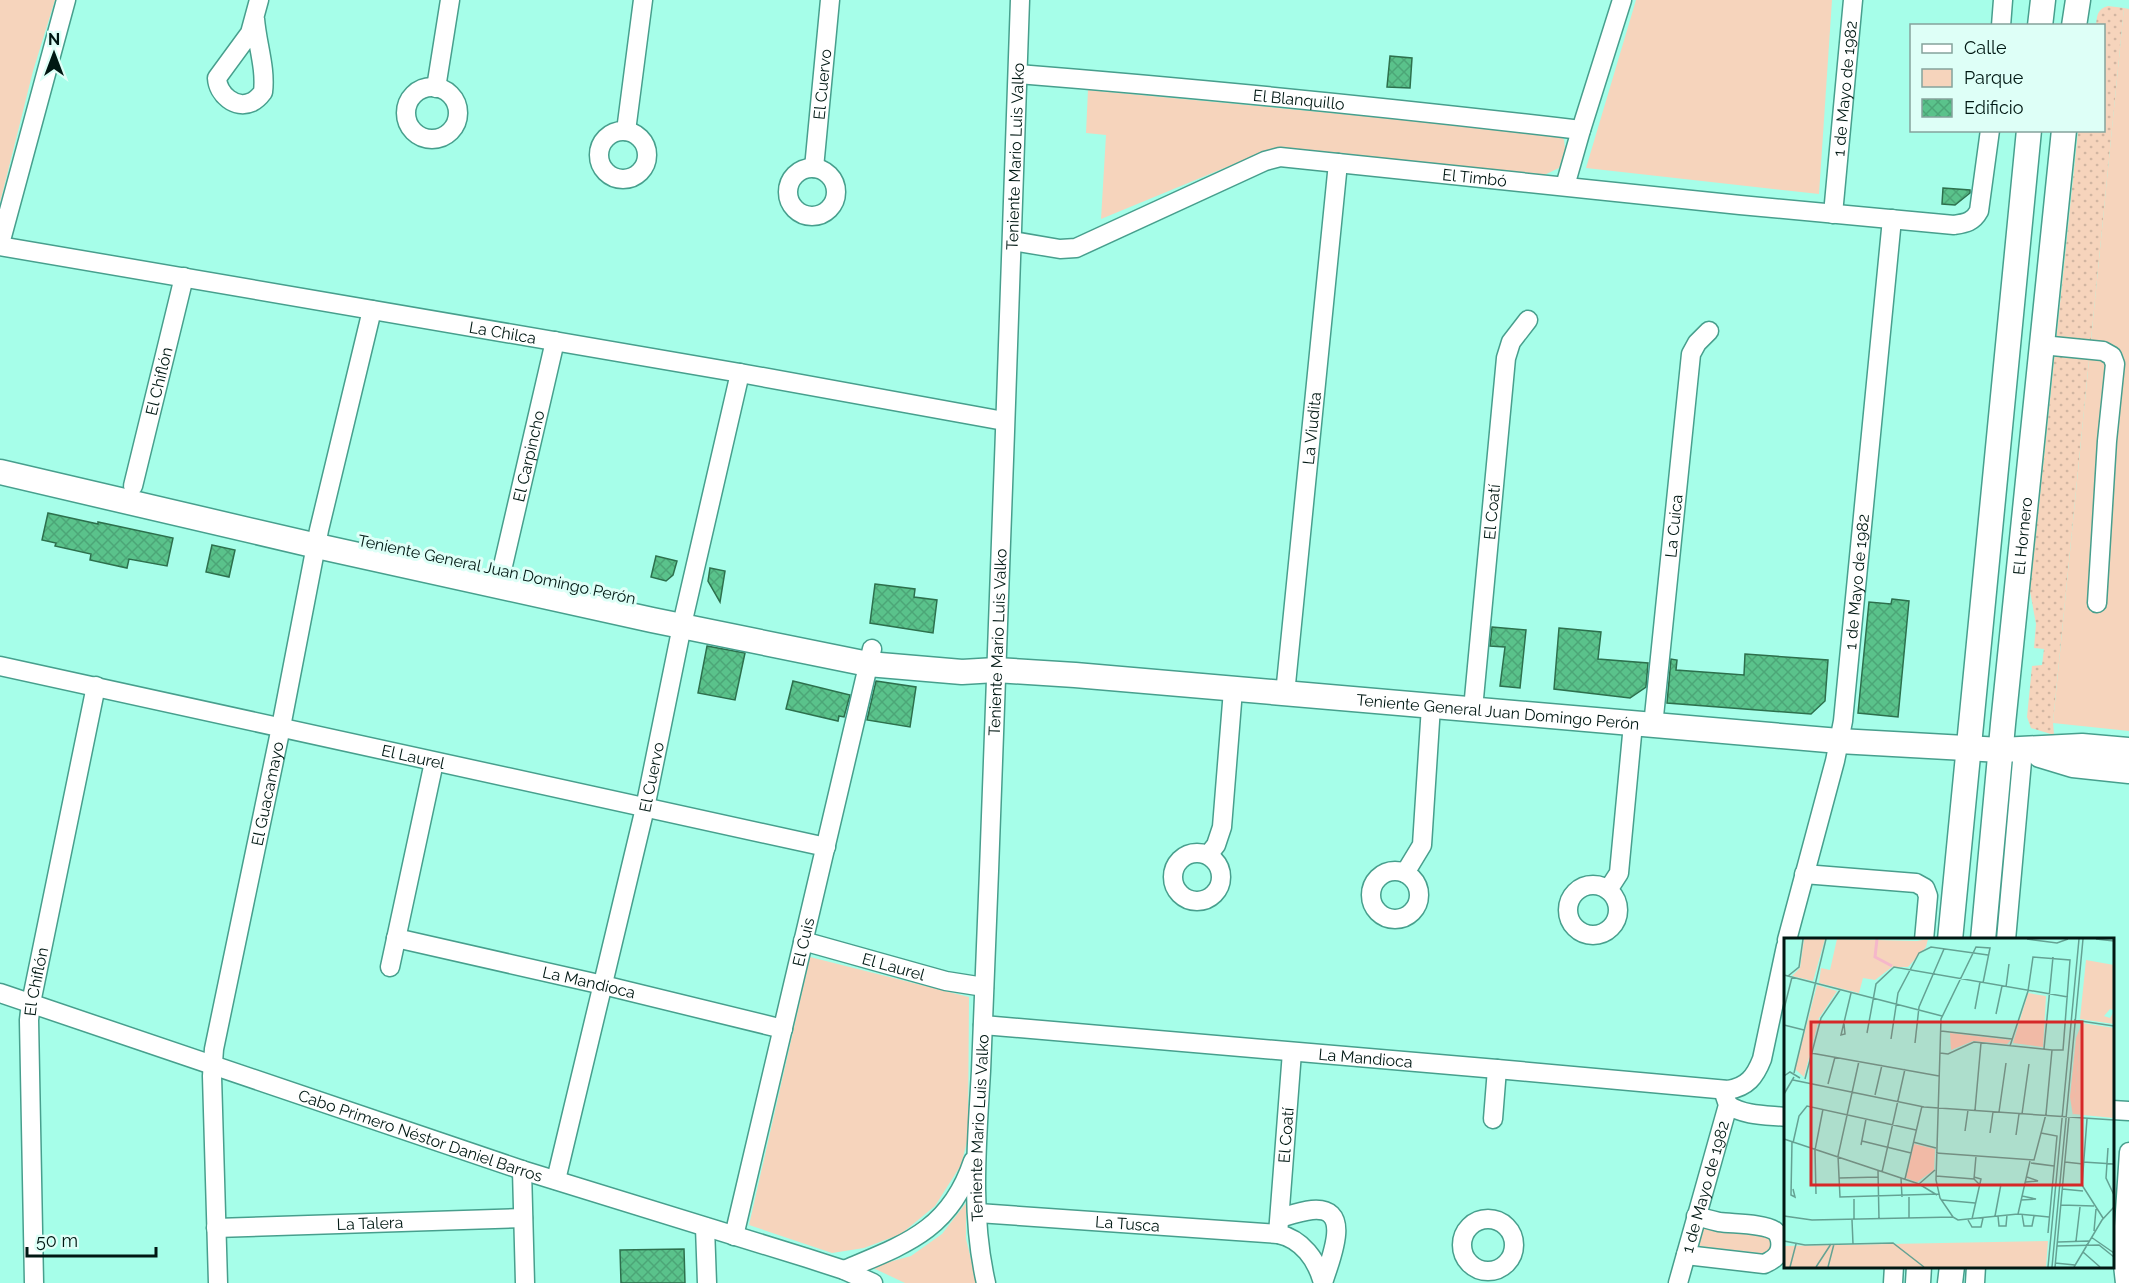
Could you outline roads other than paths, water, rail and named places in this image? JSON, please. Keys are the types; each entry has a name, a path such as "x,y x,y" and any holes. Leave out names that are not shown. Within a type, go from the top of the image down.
{"main road":[{"path":"2040,24 2043,0"},
{"path":"2074,24 2078,0"},
{"name":"El Hornero","path":"1950,938 2030,132"},
{"name":"El Hornero","path":"1983,938 2012,750 2042,345 2064,132"},
{"name":"Teniente General Juan Domingo Perón","path":"0,458 133,486 318,538 502,570 683,619"},
{"name":"Teniente General Juan Domingo Perón","path":"0,472 318,538 683,619 870,657 962,672 996,670 1839,741 2012,750"},
{"path":"2012,750 2082,746 2129,750"},
{"path":"2012,750 2073,765 2129,771"},
{"path":"1918,1283 1919,1268"},
{"path":"1950,1283 1952,1268"}],"street":[{"path":"0,245 66,0"},
{"path":"255,19 259,0"},
{"path":"436,88 450,0"},
{"path":"626,131 643,0"},
{"name":"El Cuervo","path":"814,168 830,0"},
{"name":"Teniente Mario Luis Valko","path":"986,1283 980,1248 977,1151 1004,421 1013,240 1020,0"},
{"path":"1565,186 1622,0"},
{"name":"1 de Mayo de 1982","path":"1833,214 1852,0"},
{"path":"2001,24 2003,0"},
{"name":"El Blanquillo","path":"1018,74 1303,98 1581,130"},
{"name":"El Timbó","path":"1013,240 1060,249 1076,248 1265,161 1280,157 1954,225 1975,219 1980,211 1989,132"},
{"name":"La Viudita","path":"1285,694 1338,163"},
{"name":"1 de Mayo de 1982","path":"1787,938 1843,721 1892,219"},
{"name":"La Chilca","path":"0,245 1004,421"},
{"name":"El Chiflón","path":"133,486 184,277"},
{"name":"El Guacamayo","path":"218,1283 212,1063 318,538 372,310"},
{"name":"El Coatí","path":"1473,709 1506,358 1511,342 1528,320"},
{"name":"La Cuica","path":"1608,890 1619,873 1643,725 1691,354 1697,343 1709,331"},
{"name":"El Carpincho","path":"502,570 555,341"},
{"path":"2042,345 2103,351 2112,356 2115,364 2107,441 2097,603"},
{"name":"El Cuervo","path":"556,1180 645,808 683,619 740,373"},
{"name":"El Cuis","path":"734,1236 870,657"},
{"name":"El Laurel","path":"0,666 826,847"},
{"name":"El Chiflón","path":"34,1283 31,1003 96,686"},
{"path":"1208,855 1216,845 1222,827 1233,690"},
{"path":"1405,873 1422,845 1431,706"},
{"name":"El Hornero","path":"2006,938 2012,750"},
{"path":"390,967 434,762"},
{"path":"1804,874 1916,883 1925,888 1928,896 1924,938"},
{"name":"La Mandioca","path":"396,938 783,1029"},
{"name":"El Laurel","path":"803,941 946,981 984,987"},
{"name":"La Mandioca","path":"1725,1098 1734,1089 1747,1084 1756,1074 1762,1059 1784,951"},
{"name":"Cabo Primero Néstor Daniel Barros","path":"0,993 522,1170 844,1270 873,1283"},
{"name":"La Mandioca","path":"983,1025 1497,1068 1725,1098 1735,1109 1752,1114 1784,1117"},
{"name":"El Coatí","path":"1279,1226 1292,1052"},
{"path":"1493,1119 1497,1068"},
{"name":"1 de Mayo de 1982","path":"1678,1283 1725,1098"},
{"path":"2114,1110 2129,1111"},
{"path":"844,1270 913,1240 943,1216 963,1188 977,1151"},
{"path":"2125,1283 2122,1256 2129,1152"},
{"path":"522,1170 525,1283"},
{"path":"1311,1210 1321,1210 1331,1215 1337,1223 1338,1232 1323,1283 1320,1271 1309,1252 1279,1226 1311,1210"},
{"name":"La Tusca","path":"978,1214 1279,1226"},
{"path":"1686,1255 1764,1263 1772,1261 1779,1254 1779,1236 1775,1232 1765,1228 1696,1216"},
{"name":"La Talera","path":"216,1228 524,1218"},
{"path":"705,1227 707,1283"},
{"path":"1893,1283 1894,1268"},
{"path":"1975,1283 1976,1268"}]}
